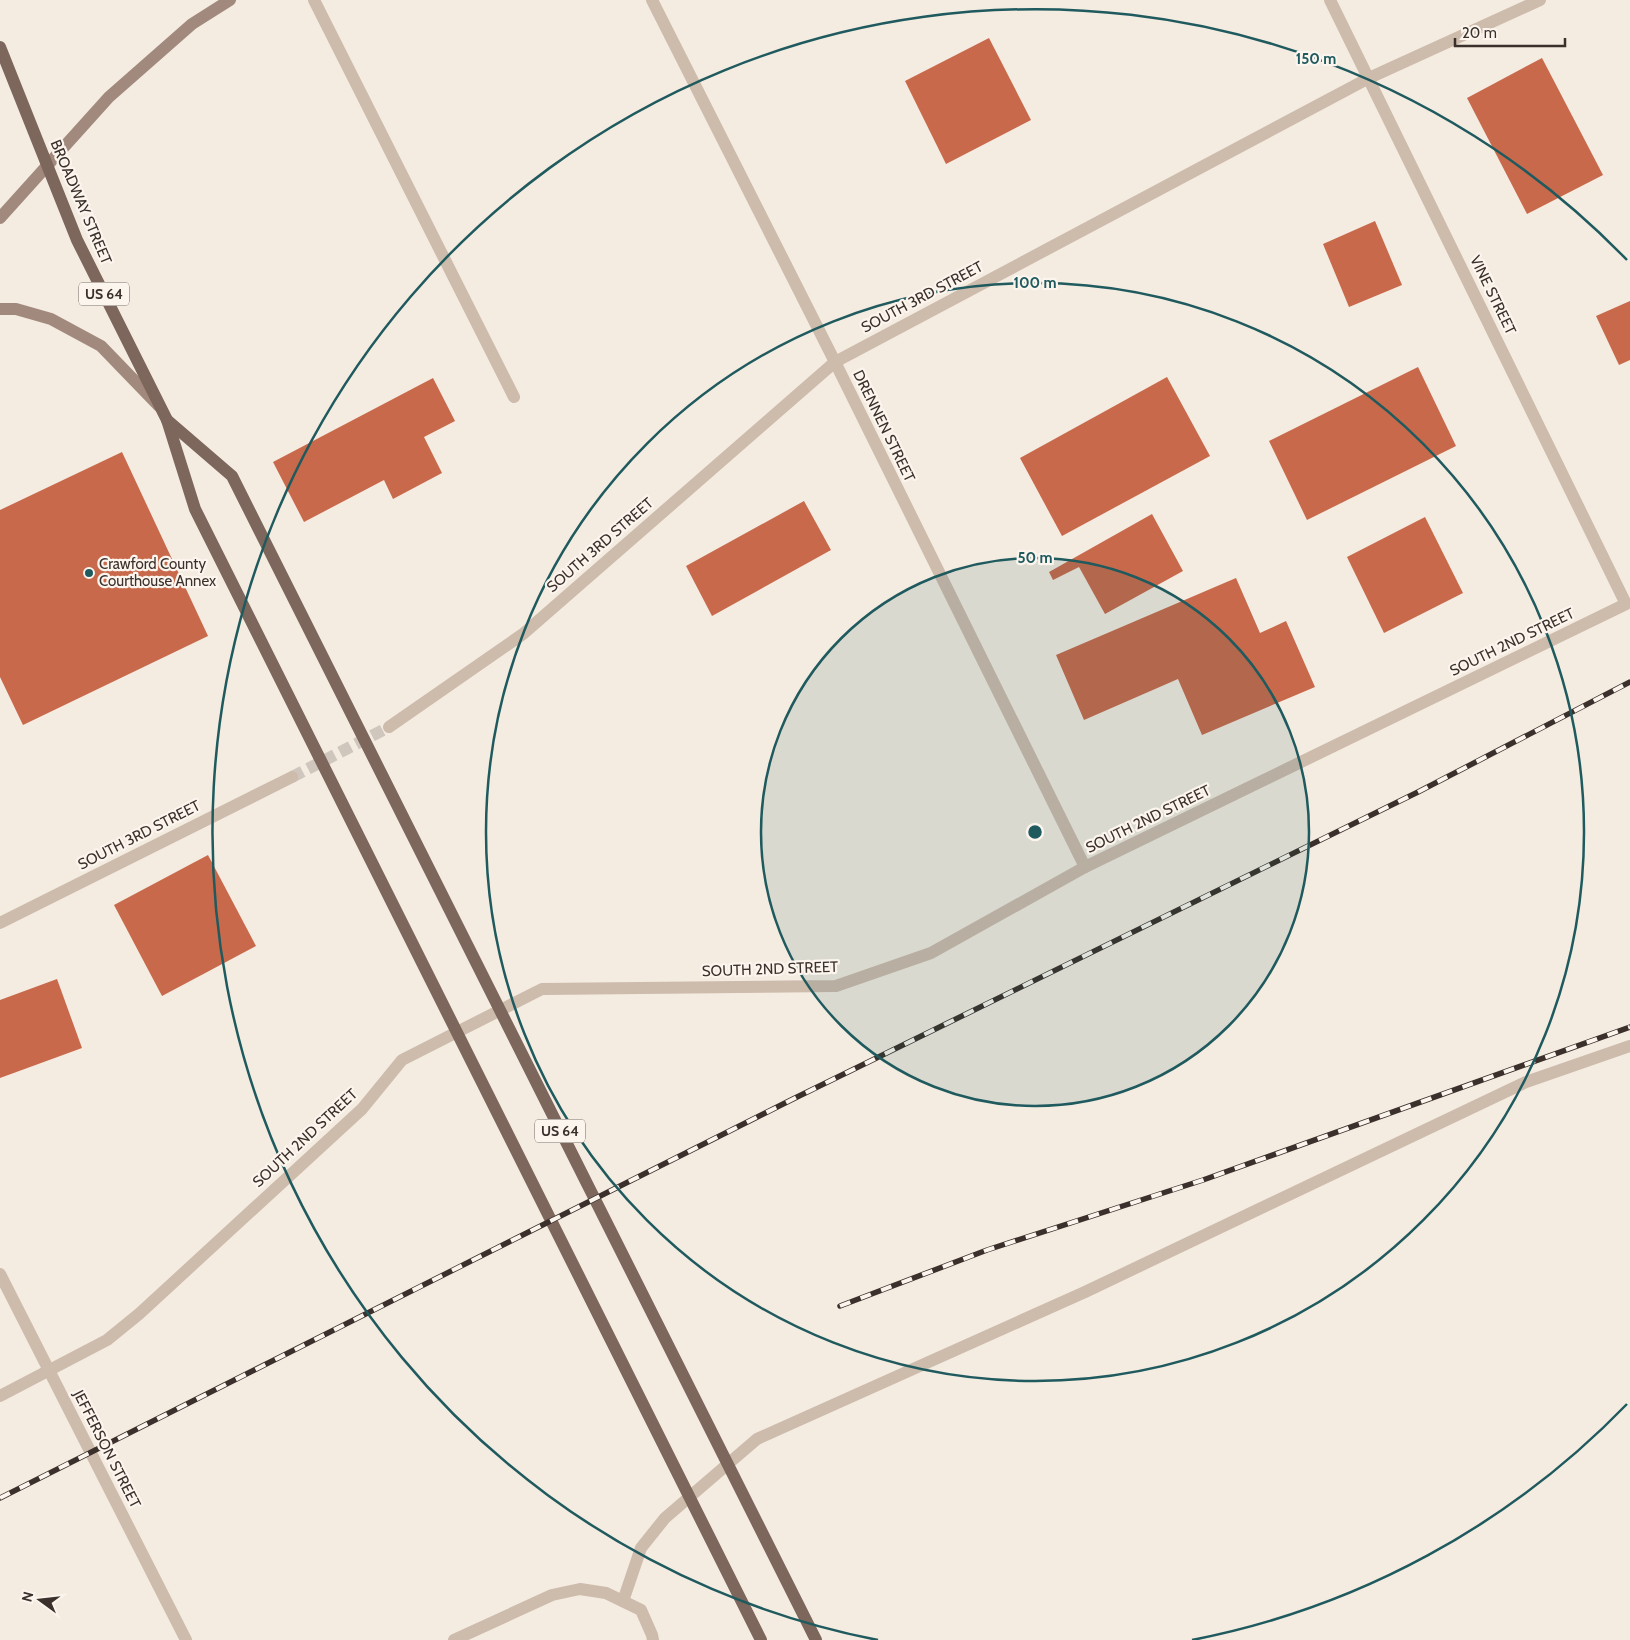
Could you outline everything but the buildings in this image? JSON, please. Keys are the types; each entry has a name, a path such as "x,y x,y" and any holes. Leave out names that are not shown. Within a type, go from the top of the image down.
{"main road":[{"name":"BROADWAY STREET","path":"0,47 77,240 165,415 195,509 761,1640"},
{"name":"BROADWAY STREET","path":"165,415 232,476 816,1640"}],"street":[{"path":"0,218 109,97 192,24 230,0"},
{"path":"314,0 514,397"},
{"name":"DRENNEN STREET","path":"652,0 835,362 1085,867"},
{"name":"VINE STREET","path":"1330,0 1626,604"},
{"name":"SOUTH 3RD STREET","path":"389,727 523,634 835,362 1369,78 1540,0"},
{"path":"0,309 16,309 50,320 101,346 165,415"},
{"name":"SOUTH 2ND STREET","path":"0,1396 107,1340 139,1314 362,1109 402,1060 542,989 836,986 931,953 1085,867 1626,604"},
{"name":"SOUTH 3RD STREET","path":"0,923 292,777"},
{"path":"623,1601 641,1548 665,1518 757,1438 1085,1292 1526,1082 1630,1046"},
{"name":"JEFFERSON STREET","path":"0,1274 186,1640"},
{"path":"454,1640 552,1594 580,1589 606,1593 641,1610 653,1640"}],"tunnel":[{"path":"292,777 389,727"}],"railway":[{"path":"0,1498 793,1099 1418,792 1630,682"},
{"path":"840,1306 987,1250 1203,1180 1630,1027"}],"place":[{"name":"Crawford County Courthouse Annex","path":"89,573"}]}
